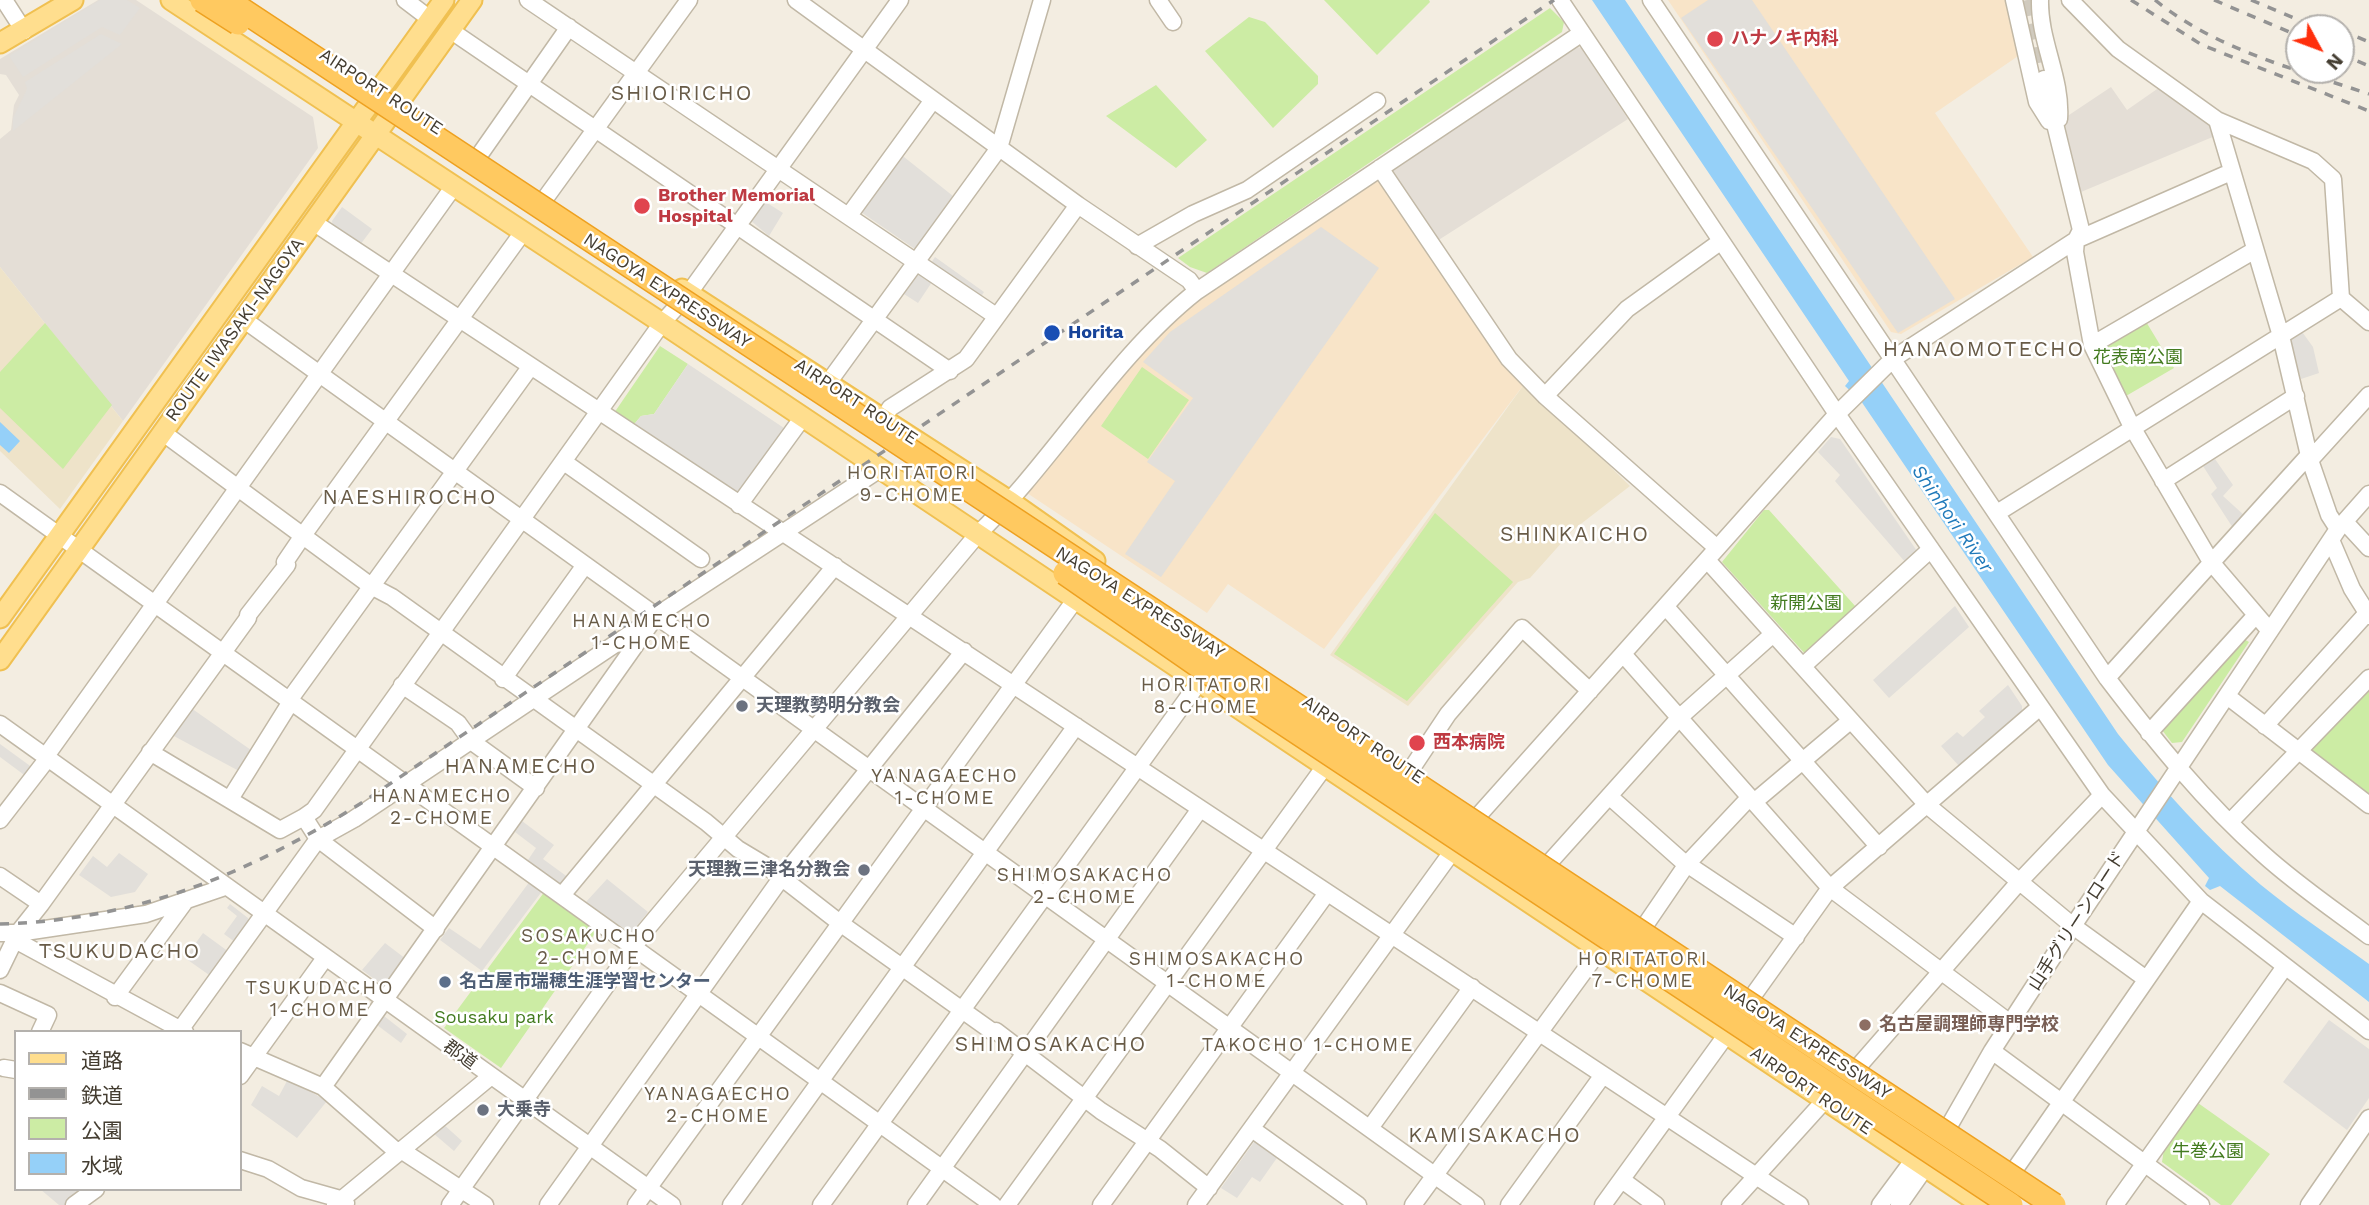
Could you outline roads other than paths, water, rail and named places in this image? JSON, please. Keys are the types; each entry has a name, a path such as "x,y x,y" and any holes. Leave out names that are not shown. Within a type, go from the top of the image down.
{"highway":[{"name":"NAGOYA EXPRESSWAY","path":"202,0 730,348 1238,693 2011,1205"},
{"name":"NAGOYA EXPRESSWAY","path":"227,0 1048,545 1251,674 2054,1205"},
{"path":"1378,774 1689,979 1740,1016 1759,1039"}],"main road":[{"path":"0,43 73,0"},
{"name":"AIRPORT ROUTE","path":"172,0 662,323 1982,1205"},
{"name":"AIRPORT ROUTE","path":"240,0 1011,502 1410,771 2064,1205"},
{"name":"ROUTE IWASAKI-NAGOYA","path":"0,618 444,0"},
{"name":"ROUTE IWASAKI-NAGOYA","path":"0,660 472,0"}],"street":[{"path":"4,0 24,31"},
{"path":"405,0 430,19"},
{"path":"528,0 850,214 996,316"},
{"path":"544,200 689,0"},
{"path":"796,0 1078,205 1189,280 1197,291"},
{"path":"150,752 281,830 314,810 662,323 689,293 900,0"},
{"path":"828,383 999,148 1042,0"},
{"path":"1158,0 1173,22"},
{"path":"1560,0 1720,242 2102,795 2138,828 2201,901 2284,968 2369,1031"},
{"path":"1651,0 1889,363 1997,513 2175,774 2230,821 2282,871 2369,936"},
{"path":"2014,0 2037,102 2058,135"},
{"path":"2040,0 2045,36 2061,96 2058,135"},
{"path":"2070,0 2118,49 2217,120 2314,161 2333,179 2341,298 2369,322"},
{"path":"478,157 569,27"},
{"path":"450,30 950,371"},
{"path":"450,1205 635,946 709,852 724,838 977,535 1011,502 1157,325 1197,291 1582,33"},
{"path":"2044,79 2081,230 2076,240 2076,252 2092,345 2132,427 2211,562 2270,631"},
{"path":"850,214 933,100"},
{"path":"1137,246 1193,214 1247,190 1377,101"},
{"path":"2217,120 2281,336 2310,458 2329,515 2338,530 2352,589 2368,615 2265,726"},
{"path":"1380,168 1508,359 1712,554 1773,634 1927,805 2073,926 2146,979"},
{"path":"1196,1205 1478,816 1838,414 1889,363 2076,240 2231,172"},
{"path":"0,820 454,186"},
{"path":"883,420 890,408 966,359 1078,205"},
{"path":"313,222 1800,1205"},
{"path":"0,970 11,935 41,904 224,652 267,587 287,565 285,562 304,534 387,424 455,325 463,320 523,232"},
{"path":"1545,396 1627,309 1720,242"},
{"path":"2092,345 2255,250"},
{"path":"1997,513 2341,298"},
{"path":"243,319 1476,1205"},
{"path":"230,799 291,700 531,366"},
{"path":"2108,678 2211,562 2369,395"},
{"path":"2163,481 2296,396"},
{"path":"739,505 803,417"},
{"path":"162,432 372,586 782,877 840,923 961,1010 1026,1052 1084,1098 1148,1140 1209,1188"},
{"path":"564,462 701,559"},
{"path":"184,1030 260,911 318,839 407,784 782,532 880,470"},
{"path":"0,493 495,845 993,1205"},
{"name":"山手グリーンロード","path":"1880,1205 1919,1163 1946,1127 1992,1051 2138,828 2338,530 2369,494"},
{"path":"2338,530 2369,548"},
{"path":"1803,666 1931,549"},
{"path":"503,679 585,565"},
{"path":"563,894 835,566"},
{"path":"636,1205 1075,600"},
{"path":"1666,607 1879,847"},
{"path":"2149,733 2256,615"},
{"path":"323,1087 656,617"},
{"path":"1410,771 1448,714 1522,628 1590,691"},
{"path":"1549,863 1680,717 1773,634"},
{"path":"821,1205 1225,647"},
{"path":"548,1205 782,877 964,651"},
{"path":"1623,654 1830,888 2010,1023"},
{"path":"2230,821 2369,678"},
{"path":"402,685 458,723 471,741 536,788"},
{"path":"2227,696 2369,805"},
{"path":"1752,997 1830,888 2040,707"},
{"path":"1644,927 1687,864 1751,800 1850,721"},
{"path":"0,724 260,911"},
{"path":"731,1205 1076,726"},
{"path":"1007,1205 1325,766"},
{"path":"1857,1068 2020,882 2102,795"},
{"path":"1609,796 1687,864 1796,937"},
{"path":"916,1205 1200,809"},
{"path":"128,817 153,828 234,885 260,911"},
{"path":"304,817 318,839 436,929"},
{"path":"0,876 41,904"},
{"path":"11,935 146,914 225,887"},
{"path":"1101,1205 1327,893"},
{"path":"2013,1172 2201,901"},
{"path":"115,997 184,903"},
{"name":"郡道","path":"260,911 672,1205"},
{"path":"11,935 115,997 181,1030"},
{"path":"1413,1205 1599,951"},
{"path":"325,958 247,1053 323,1087 395,1150 401,1150 485,1205"},
{"path":"2115,1205 2284,968"},
{"path":"1370,1128 1472,987"},
{"path":"0,993 48,1015 41,1030"},
{"path":"1603,1205 1727,1034"},
{"path":"1992,1051 2059,1103 2201,1205"},
{"path":"1509,1205 1603,1075"},
{"path":"242,1161 268,1169 301,1188 341,1203 490,1077"},
{"path":"1730,1205 1825,1100"},
{"path":"2309,1205 2362,1140 2369,1118"},
{"path":"1252,1129 1358,1205"},
{"name":"山手グリーンロード","path":"1899,1205 1919,1163"},
{"path":"1622,1180 1656,1205"},
{"path":"74,1205 93,1191"}],"water":[{"name":"Shinhori River","path":"1592,0 1625,0 2118,734 2186,813 2241,868 2287,906 2369,964 2369,1002 2220,886 2210,890 2205,886 2209,878 2108,765 1861,401 1845,386 1849,381"},
{"path":"0,422 20,441 9,453 0,445"}],"tunnel":[{"path":"2027,0 2044,79"}],"railway":[{"path":"0,924 51,921 145,903 234,871 320,828 363,802 1554,0"},
{"path":"2131,0 2202,45 2369,111"},
{"path":"2155,0 2179,17 2230,45 2369,94"},
{"path":"2214,0 2285,30"},
{"path":"2251,0 2285,14"},
{"path":"2355,36 2369,42"},
{"path":"2355,60 2369,66"}],"place":[{"name":"ハナノキ内科","path":"1715,39"},
{"name":"Brother Memorial Hospital","path":"642,206"},
{"name":"Horita","path":"1052,333"},
{"name":"天理教勢明分教会","path":"742,706"},
{"name":"西本病院","path":"1417,743"},
{"name":"天理教三津名分教会","path":"864,870"},
{"name":"名古屋市瑞穂生涯学習センター","path":"445,982"},
{"name":"名古屋調理師専門学校","path":"1865,1025"},
{"name":"大乗寺","path":"483,1110"}],"district":[{"name":"SHIOIRICHO","path":"682,94"},
{"name":"HANAOMOTECHO","path":"1984,350"},
{"name":"HORITATORI 9-CHOME","path":"912,484"},
{"name":"NAESHIROCHO","path":"410,498"},
{"name":"SHINKAICHO","path":"1575,535"},
{"name":"HANAMECHO 1-CHOME","path":"642,632"},
{"name":"HORITATORI 8-CHOME","path":"1206,696"},
{"name":"HANAMECHO","path":"521,767"},
{"name":"YANAGAECHO 1-CHOME","path":"945,787"},
{"name":"HANAMECHO 2-CHOME","path":"442,807"},
{"name":"SHIMOSAKACHO 2-CHOME","path":"1085,886"},
{"name":"SOSAKUCHO 2-CHOME","path":"589,947"},
{"name":"TSUKUDACHO","path":"120,952"},
{"name":"SHIMOSAKACHO 1-CHOME","path":"1217,970"},
{"name":"HORITATORI 7-CHOME","path":"1643,970"},
{"name":"TSUKUDACHO 1-CHOME","path":"320,999"},
{"name":"SHIMOSAKACHO","path":"1051,1045"},
{"name":"TAKOCHO 1-CHOME","path":"1308,1045"},
{"name":"YANAGAECHO 2-CHOME","path":"718,1105"},
{"name":"KAMISAKACHO","path":"1495,1136"}],"park label":[{"name":"花表南公園","path":"2138,358"},
{"name":"新開公園","path":"1806,604"},
{"name":"Sousaku park","path":"494,1018"},
{"name":"牛巻公園","path":"2208,1152"}]}
